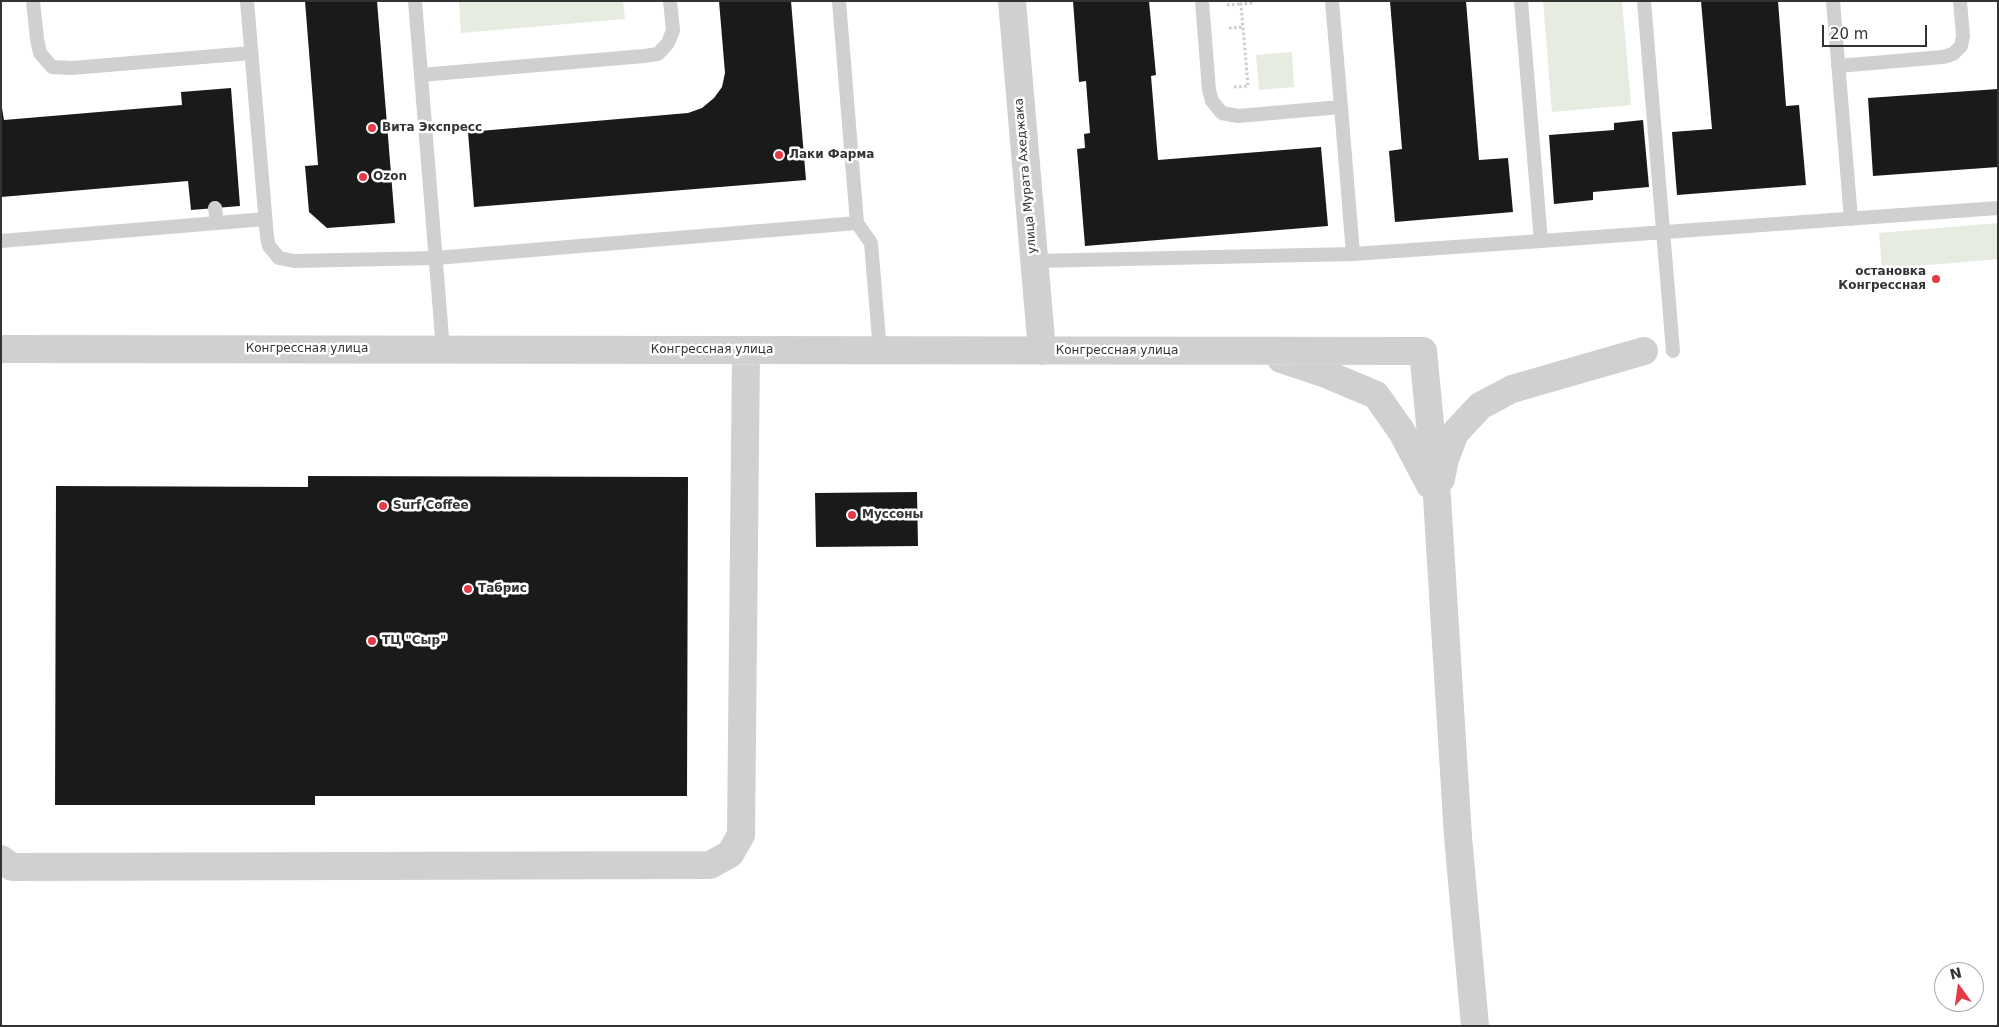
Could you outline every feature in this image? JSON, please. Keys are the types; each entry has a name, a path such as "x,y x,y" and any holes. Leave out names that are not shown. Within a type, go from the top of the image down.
{"street":[{"name":"улица Мурата Ахеджака","path":"1012,1 1042,351"},
{"name":"Конгрессная улица","path":"1,349 1423,352 1436,497"},
{"path":"1,859 12,867 710,865 730,854 741,835 746,350"},
{"path":"1257,351 1326,374 1376,395 1402,432 1436,497"},
{"path":"1475,1026 1458,837 1436,497 1445,459 1455,433 1480,406 1512,389 1546,381 1644,351"}],"lane":[{"path":"34,1 40,53 52,67 72,68 252,53"},
{"path":"247,1 265,219 269,246 279,258 294,261 436,258 857,223"},
{"path":"415,1 444,350"},
{"path":"421,75 658,54 668,43 673,30 670,1"},
{"path":"839,1 857,223 871,243 880,351"},
{"path":"1202,1 1209,89 1212,101 1222,113 1238,116 1341,108"},
{"path":"1332,1 1353,254"},
{"path":"1521,1 1541,240"},
{"path":"1644,1 1673,351"},
{"path":"1833,1 1851,219"},
{"path":"1838,66 1943,57 1953,54 1961,46 1963,36 1960,1"},
{"path":"216,208 217,223"},
{"path":"1034,262 1353,254 1998,208"},
{"path":"1,241 265,219"}],"path":[{"path":"1209,89 1248,86 1241,4 1254,3 1254,1"}],"shaded area":[{"path":"459,1 623,1 625,19 461,33"},
{"path":"1543,1 1622,1 1631,105 1552,112"},
{"path":"1292,52 1294,87 1259,90 1256,55"},
{"path":"1998,223 1998,259 1882,269 1879,233"}],"building":[{"path":"305,1 377,1 395,223 327,228 309,212 305,166 318,165"},
{"path":"719,1 791,1 806,180 474,207 468,132 688,113 702,108 714,98 722,87 725,73"},
{"path":"1073,1 1149,1 1156,75 1151,76 1158,160 1321,147 1328,226 1085,246 1077,149 1085,148 1084,134 1090,133 1086,81 1079,82"},
{"path":"1390,1 1466,1 1479,160 1508,158 1513,212 1395,222 1389,151 1402,149"},
{"path":"1701,1 1778,1 1786,106 1799,105 1806,185 1677,195 1672,132 1712,129"},
{"path":"231,88 240,206 191,210 188,181 1,197 1,102 4,120 182,105 181,92"},
{"path":"1998,89 1998,167 1873,176 1868,98"},
{"path":"1643,120 1649,187 1593,192 1593,200 1554,204 1549,135 1614,130 1614,123"},
{"name":"ТЦ \"Сыр\"","path":"308,476 688,477 687,796 315,796 315,805 55,805 56,486 308,487"},
{"path":"917,492 918,546 816,547 815,493"}],"place":[{"name":"Вита Экспресс","path":"372,128"},
{"name":"Лаки Фарма","path":"779,155"},
{"name":"Ozon","path":"363,177"},
{"name":"остановка Конгрессная","path":"1936,279"},
{"name":"Surf Coffee","path":"383,506"},
{"name":"Муссоны","path":"852,515"},
{"name":"Табрис","path":"468,589"},
{"name":"ТЦ \"Сыр\"","path":"372,641"}]}
